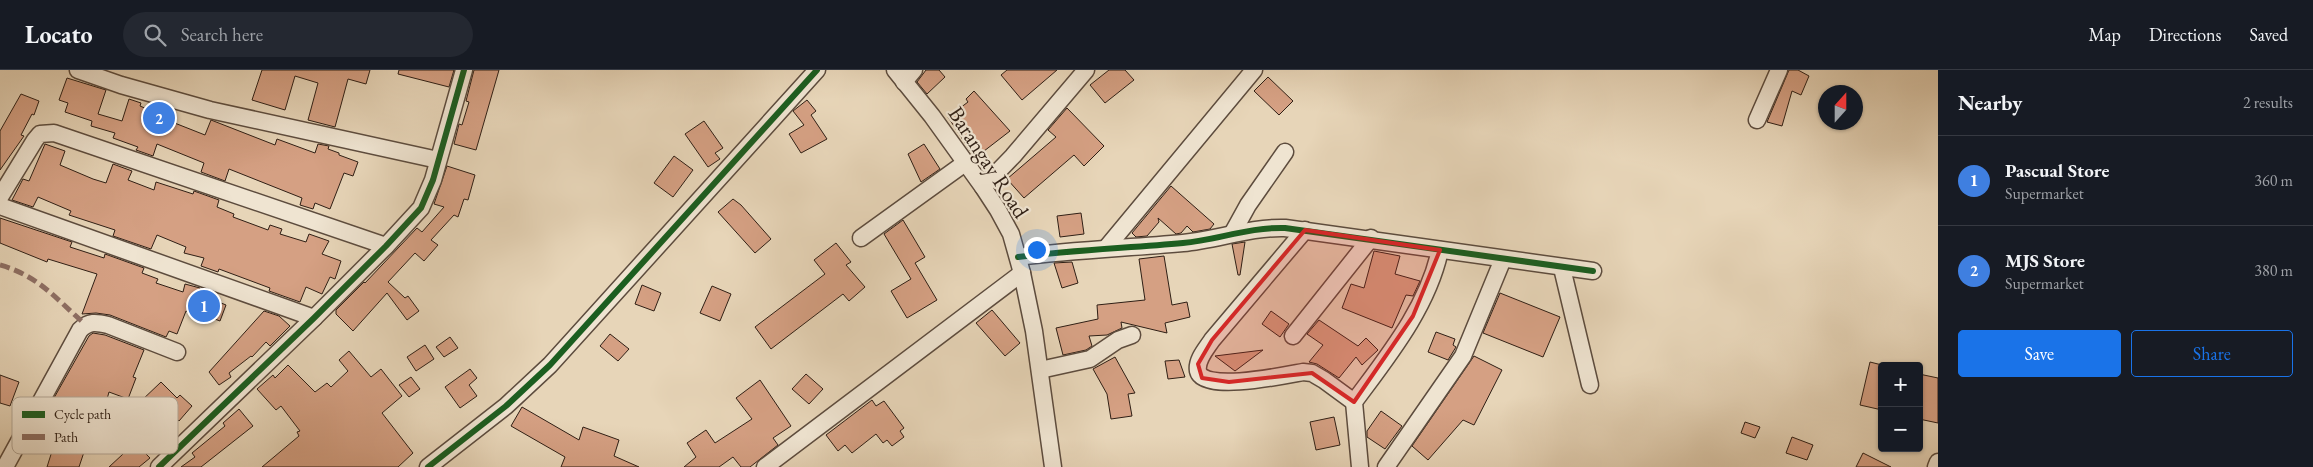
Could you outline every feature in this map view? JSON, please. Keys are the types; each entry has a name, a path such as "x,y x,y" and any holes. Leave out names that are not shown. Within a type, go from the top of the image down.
{"street":[{"path":"78,70 128,88 210,110 438,160"},
{"path":"178,450 314,318 421,208 434,180 464,70"},
{"path":"428,467 506,406 550,365 817,70"},
{"path":"983,187 1019,150 1086,70"},
{"path":"1107,247 1254,70"},
{"path":"1756,120 1779,70"},
{"name":"Barangay Road","path":"904,74 983,187 998,210 1010,234 1020,265 1040,370 1053,467"},
{"path":"0,197 40,134 54,133 386,246"},
{"path":"1232,234 1248,205 1285,152"},
{"path":"861,238 965,163"},
{"path":"0,206 314,318"},
{"path":"765,467 1020,265 1107,247 1183,243 1269,228 1305,230 1371,238 1440,250 1594,271"},
{"path":"1305,230 1212,340 1202,354 1198,364 1198,373 1202,378 1212,382 1229,382 1303,372 1312,374 1354,402"},
{"path":"1293,336 1371,238"},
{"path":"1360,467 1354,402 1387,358 1413,316 1431,281 1440,250"},
{"path":"1386,467 1462,356 1503,259"},
{"path":"1562,268 1590,385"},
{"path":"43,397 85,324 91,322 103,324 177,352"},
{"path":"1040,370 1090,359 1118,340 1132,335"},
{"path":"5,467 12,454"},
{"path":"160,467 173,454"},
{"path":"1936,467 1938,462"}],"highlighted area":[{"path":"1305,230 1440,250 1413,316 1354,402 1312,373 1229,382 1202,378 1198,364 1212,340"}],"building":[{"path":"262,70 370,70 366,84 348,79 335,127 308,120 318,83 295,76 285,110 252,100"},
{"path":"399,70 454,70 449,87 398,74"},
{"path":"474,70 499,70 476,150 454,144 459,124 462,125 469,102 466,101"},
{"path":"926,70 939,70 945,77 927,94 917,82"},
{"path":"1007,70 1057,70 1022,100 1001,75"},
{"path":"1109,70 1125,70 1134,80 1105,103 1090,85"},
{"path":"1789,70 1798,70 1809,76 1801,95 1792,91 1782,126 1767,122"},
{"path":"1268,77 1293,101 1279,115 1254,91"},
{"path":"67,78 106,90 98,114 122,121 129,99 141,103 140,106 168,118 167,120 205,135 211,120 275,145 277,139 315,153 318,144 329,146 328,149 358,162 353,176 344,173 330,209 315,203 313,209 300,205 302,198 229,169 225,181 201,172 204,163 157,144 153,156 136,150 138,147 113,138 115,133 91,126 92,121 65,112 68,103 59,100"},
{"path":"974,91 1010,131 975,158 948,117 968,102 966,99"},
{"path":"21,94 39,101 34,115 32,114 21,135 24,136 0,170 0,131"},
{"path":"807,100 816,111 811,115 827,139 801,153 789,134 804,125 793,111"},
{"path":"1067,108 1104,146 1084,166 1074,155 1024,198 1007,179 1056,137 1048,130"},
{"path":"704,121 723,148 715,153 720,159 708,167 685,134"},
{"path":"45,144 65,151 60,165 93,179 106,183 113,164 132,171 128,180 154,190 156,182 193,194 194,191 219,200 217,207 234,214 233,217 268,230 270,225 282,229 280,234 306,242 309,234 329,241 322,254 341,261 335,279 330,277 322,294 306,287 300,302 269,291 270,288 219,269 218,272 201,266 204,258 184,253 186,247 157,235 151,249 113,236 115,230 69,215 71,211 38,197 33,207 12,200 23,179 29,181"},
{"path":"924,144 940,169 921,182 908,154"},
{"path":"674,156 693,170 673,197 654,183"},
{"path":"447,166 475,175 468,200 464,199 458,217 454,215 431,240 438,245 424,261 415,253 388,282 405,298 408,296 419,311 407,320 387,293 353,331 336,314 336,310 365,283 417,228 422,232 444,207 434,204"},
{"path":"1171,186 1214,224 1210,229 1193,232 1187,226 1181,233 1176,234 1158,218 1159,222 1147,236 1136,237 1132,233"},
{"path":"733,199 741,205 771,239 755,253 718,212"},
{"path":"1081,213 1084,234 1060,237 1057,216"},
{"path":"0,218 72,242 70,247 104,258 105,254 144,268 142,273 158,279 156,283 183,292 185,284 200,288 199,294 226,305 220,321 194,311 193,314 186,311 177,334 169,331 166,337 110,315 82,314 97,274 48,259 47,262 0,243"},
{"path":"903,220 925,257 915,263 937,300 907,318 891,291 911,279 884,234"},
{"path":"1245,242 1240,275 1238,275 1232,244"},
{"path":"836,243 851,262 846,265 865,287 849,301 843,294 771,349 755,327 825,274 814,260"},
{"path":"1374,251 1400,256 1395,274 1420,281 1413,296 1406,295 1392,328 1342,308 1351,284 1364,288"},
{"path":"1164,256 1172,305 1187,302 1190,317 1165,323 1167,333 1121,322 1122,328 1107,335 1089,336 1092,346 1086,350 1063,355 1056,328 1098,319 1097,305 1145,300 1139,259"},
{"path":"1072,262 1078,283 1062,288 1054,263"},
{"path":"642,285 661,293 654,311 635,304"},
{"path":"712,286 731,294 720,321 700,313"},
{"path":"1500,293 1560,317 1543,357 1483,333"},
{"path":"992,310 1020,343 1005,356 976,323"},
{"path":"264,311 279,316 290,326 270,346 266,342 252,357 229,373 231,377 219,385 209,372"},
{"path":"1271,311 1289,324 1280,337 1262,324"},
{"path":"1319,320 1358,346 1366,338 1378,350 1362,365 1356,357 1339,378 1317,364 1309,362 1323,345 1307,334"},
{"path":"1436,332 1455,339 1453,345 1456,347 1448,360 1428,352"},
{"path":"93,333 105,335 144,350 133,377 136,378 129,397 123,397 109,392 108,397 55,397 89,336"},
{"path":"610,334 629,349 618,361 600,346"},
{"path":"450,337 458,348 444,357 436,347"},
{"path":"425,345 434,359 416,371 407,357"},
{"path":"1263,350 1235,371 1215,356"},
{"path":"349,351 371,377 381,369 402,396 382,413 413,453 398,467 262,467 299,436 297,432 300,431 281,406 276,410 257,389 273,375 275,378 288,365 315,392 327,383 331,387 348,371 339,360"},
{"path":"1474,356 1502,370 1474,425 1463,420 1428,460 1412,446"},
{"path":"1115,357 1135,393 1128,394 1132,416 1111,419 1107,394 1093,369"},
{"path":"1179,360 1185,377 1168,379 1165,361"},
{"path":"1870,362 1878,364 1878,409 1860,405"},
{"path":"470,369 477,378 469,385 477,396 460,408 445,387"},
{"path":"806,374 823,389 809,404 792,389"},
{"path":"0,375 19,382 10,406 0,403"},
{"path":"1923,375 1938,378 1938,423 1923,420"},
{"path":"411,377 420,389 409,397 399,385"},
{"path":"760,380 791,426 773,438 778,445 750,467 741,467 733,457 719,467 684,467 696,457 687,443 706,430 715,443 752,419 736,398"},
{"path":"161,382 176,397 145,397"},
{"path":"180,395 192,406 179,421 178,397"},
{"path":"872,400 876,406 884,401 904,428 900,431 904,437 892,446 887,440 883,443 876,434 852,453 845,445 838,451 826,435"},
{"path":"522,407 579,440 583,427 619,440 614,456 639,467 561,467 565,457 511,426"},
{"path":"239,409 253,426 201,467 181,467 195,457 192,453 225,426 223,423"},
{"path":"1381,411 1402,426 1385,449 1367,437 1367,431"},
{"path":"1334,417 1340,445 1316,450 1310,422"},
{"path":"1745,422 1760,427 1755,438 1741,433"},
{"path":"1792,437 1813,445 1807,460 1786,453"},
{"path":"1863,453 1891,467 1856,467"},
{"path":"51,454 83,454 79,467 47,467"},
{"path":"123,454 146,454 150,458 139,467 109,467"}],"marked path":[{"path":"0,265 26,275 56,297 85,324"}],"cycle path":[{"path":"178,449 314,318 421,208 433,180 464,70"},
{"path":"428,467 506,406 550,365 817,70"},
{"path":"1018,257 1183,243 1272,228 1285,228 1593,271"},
{"path":"159,467 173,454"}],"place":[{"name":"MJS Store","path":"159,118"},
{"name":"Pascual Store","path":"204,306"}]}
